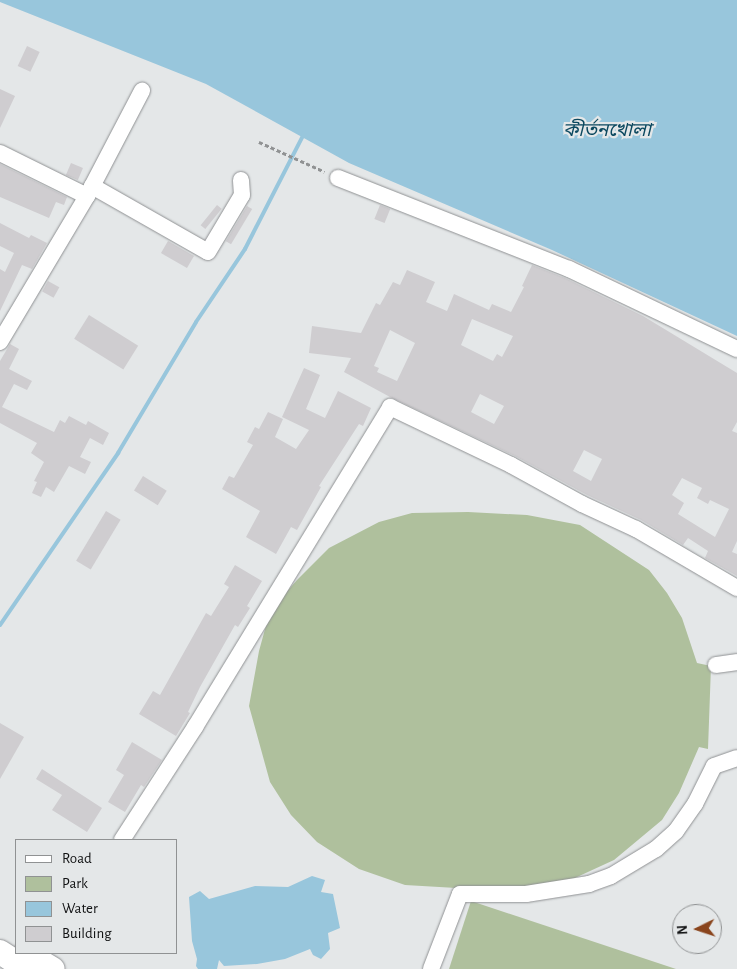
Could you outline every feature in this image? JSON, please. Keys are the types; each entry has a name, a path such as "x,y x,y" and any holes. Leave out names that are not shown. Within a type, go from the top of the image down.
{"highway":[{"path":"0,937 15,946"},
{"path":"0,952 39,963"}],"street":[{"path":"0,342 89,191 142,91"},
{"path":"0,153 89,191 208,252 242,196 241,180"},
{"path":"338,178 569,269 737,349"},
{"path":"123,839 196,727 390,407 511,465 582,504 636,529 737,588"},
{"path":"716,665 737,662"},
{"path":"430,969 460,894 526,894 589,884 611,876 656,849 676,831 695,804 714,766 737,758"}],"path":[{"path":"259,142 338,178"}],"green space":[{"path":"468,512 527,515 580,525 649,570 667,593 682,618 697,663 711,666 708,749 699,747 679,793 662,820 614,860 564,883 508,891 405,885 359,869 317,842 291,815 270,782 249,706 259,651 270,611 329,548 379,522 412,513"},
{"path":"471,901 676,969 449,969"}],"water":[{"name":"কীর্তনখোলা","path":"0,0 737,0 737,336 552,250 349,163 206,84 0,2"},
{"path":"312,876 325,880 321,892 333,894 340,928 328,933 330,949 321,959 313,955 310,949 285,959 257,964 224,966 219,960 217,969 198,969 192,941 189,897 200,891 209,899 255,886 288,887"}],"building":[{"path":"27,46 40,52 30,72 18,66"},
{"path":"0,89 15,96 0,128"},
{"path":"71,163 83,168 78,180 66,175"},
{"path":"0,164 67,197 64,205 56,202 49,218 0,197"},
{"path":"217,205 222,209 205,229 201,225"},
{"path":"380,205 390,209 385,223 374,219"},
{"path":"247,206 252,209 231,244 226,241"},
{"path":"0,223 29,238 31,235 47,243 32,269 22,265 0,311 0,269 5,272 14,253 0,246"},
{"path":"168,241 194,256 187,268 161,253"},
{"path":"532,265 565,278 643,316 737,373 737,422 732,431 737,433 737,541 732,552 737,554 737,576 705,558 708,551 688,538 683,545 641,520 587,495 515,456 390,397 344,372 351,358 309,353 312,326 361,333 376,303 380,305 393,282 400,285 407,270 435,282 426,302 447,311 454,294 489,310 492,304 511,312 524,287 522,286","holes":["472,319 513,336 502,357 497,354 493,361 461,345","390,330 415,343 397,381 377,372 379,368 374,366","480,394 504,406 494,424 471,412","584,450 602,459 591,481 573,471","682,478 702,488 697,498 708,504 710,500 729,509 715,537 678,514 684,503 672,495"]},
{"path":"48,281 59,287 54,298 42,291"},
{"path":"89,315 138,346 123,369 74,339"},
{"path":"10,344 19,349 9,369 32,381 27,390 14,384 2,407 54,432 60,420 65,423 69,416 86,425 88,421 109,433 103,445 90,438 80,457 91,462 85,474 69,466 54,492 46,487 41,497 32,493 37,482 34,481 44,462 31,453 37,443 0,423 0,361"},
{"path":"304,368 320,375 306,409 325,418 338,391 371,408 363,426 359,424 319,486 321,487 297,530 291,527 276,554 246,537 260,511 222,489 229,476 234,478 253,445 247,442 255,427 259,429 268,412 283,419 275,437 296,449 309,430 282,417"},
{"path":"143,476 167,491 158,505 134,490"},
{"path":"106,511 121,520 91,569 76,561"},
{"path":"235,565 262,581 247,606 250,608 238,627 235,625 200,687 188,712 190,713 176,736 139,714 153,691 160,695 206,613 211,616 229,587 224,584"},
{"path":"0,723 24,737 0,779"},
{"path":"132,742 162,760 144,787 141,785 125,812 108,802 124,775 116,770"},
{"path":"42,769 102,808 87,832 52,810 62,795 36,779"}],"waterway":[{"path":"0,625 118,453 196,322 245,249 305,132"}]}
